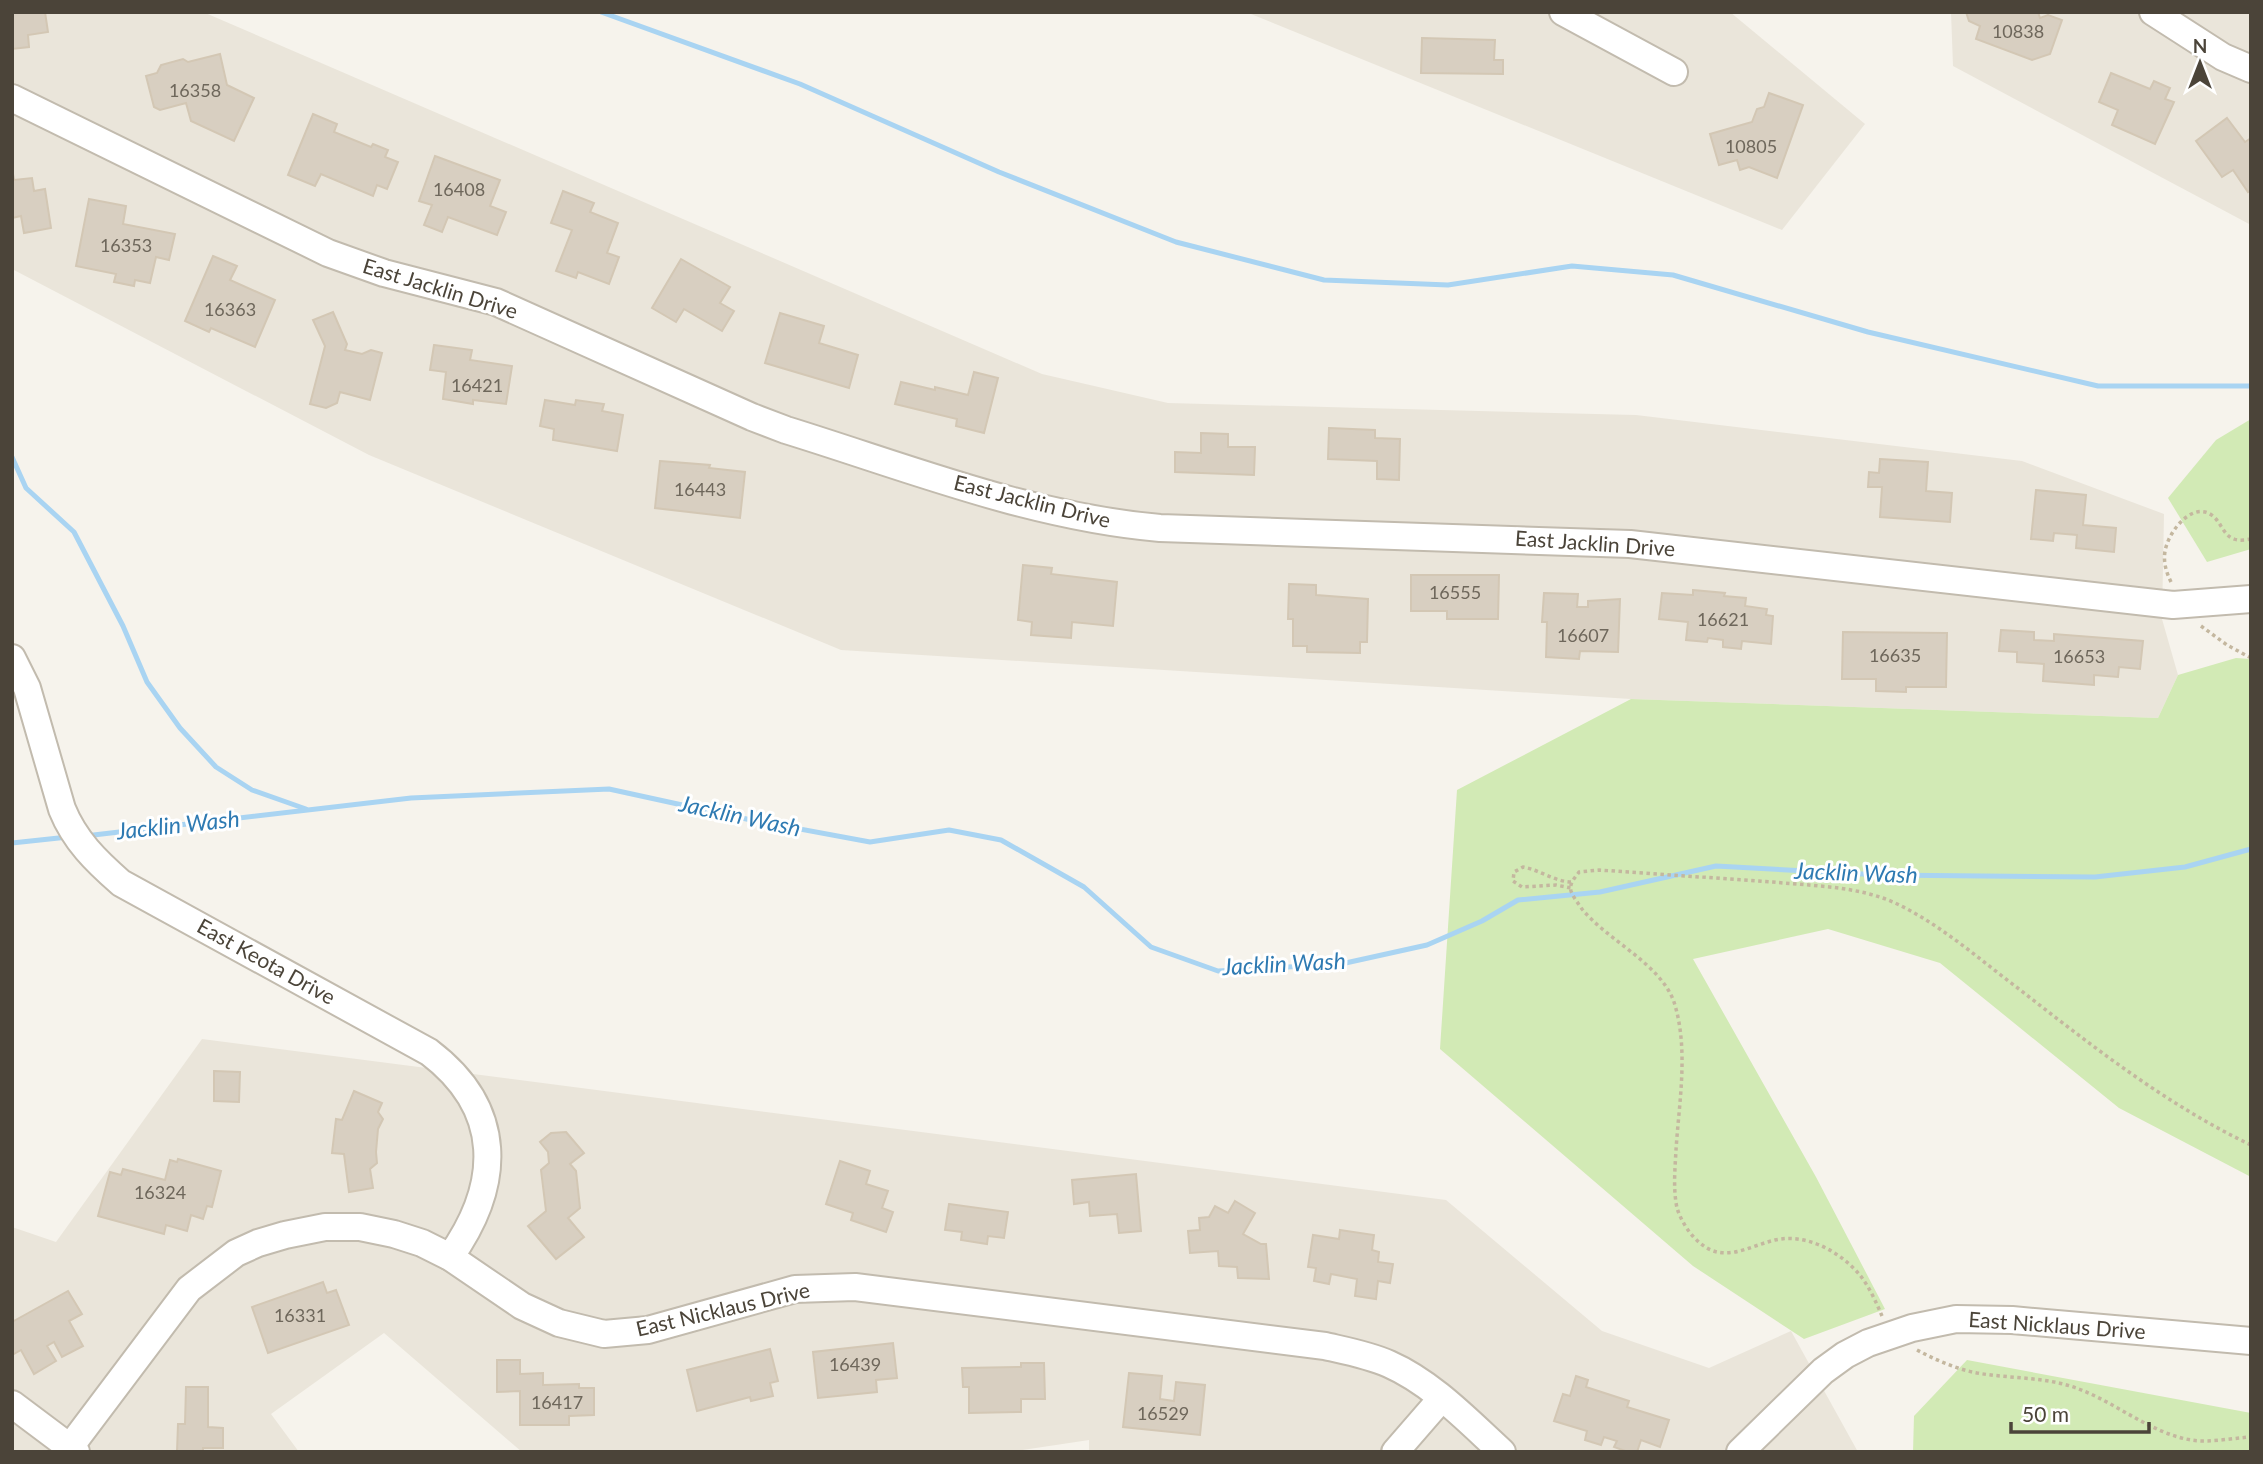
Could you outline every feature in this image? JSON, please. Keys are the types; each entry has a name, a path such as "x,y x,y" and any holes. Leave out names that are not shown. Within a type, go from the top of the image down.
{"street":[{"path":"1563,12 1674,72"},
{"path":"2153,12 2223,57 2251,69"},
{"name":"East Jacklin Drive","path":"12,98 328,253 384,273 496,302 786,430 1046,510 1112,524 1160,528 1630,544 2143,602 2184,604 2251,599"},
{"name":"East Keota Drive","path":"12,658 27,688 62,809 70,828 96,861 121,883 429,1052 448,1067 468,1090 481,1116 486,1137 486,1183 477,1210 450,1257"},
{"name":"East Nicklaus Drive","path":"73,1450 189,1289 236,1253 258,1243 325,1227 360,1227 422,1243 450,1257 522,1307 559,1323 604,1334 648,1330 795,1289 855,1287 1325,1346 1363,1355 1407,1373 1502,1452"},
{"name":"East Nicklaus Drive","path":"1740,1452 1823,1371 1845,1355 1896,1334 1956,1319 2012,1320 2251,1341"},
{"path":"1395,1452 1441,1399"},
{"path":"12,1404 73,1450"}],"path":[{"path":"2251,539 2235,540 2210,513 2200,511 2186,516 2179,523 2165,547 2164,559 2169,576 2197,622 2209,633 2251,657"},
{"path":"1523,867 1533,869 1571,885 1522,887 1513,881 1514,872 1523,867"},
{"path":"2251,1145 2213,1127 2170,1101 1961,945 1891,901 1822,885 1599,870 1579,872 1571,885 1576,901 1592,922 1660,977 1670,993 1681,1035 1680,1099 1674,1178 1678,1209 1687,1229 1700,1244 1713,1251 1728,1254 1793,1238 1827,1248 1859,1274 1885,1323 1907,1345 1953,1367 1979,1373 2037,1378 2066,1385 2101,1398 2154,1426 2192,1440 2251,1437"}],"shaded area":[{"path":"12,12 203,12 1042,374 1168,403 1636,415 2022,461 2164,514 2162,619 2178,675 2158,718 1631,699 841,650 369,455 12,269"},
{"path":"1246,12 1730,12 1865,124 1782,230"},
{"path":"1951,12 2251,12 2251,225 1953,66"},
{"path":"202,1039 1446,1200 1602,1331 1709,1368 1791,1331 1858,1452 1089,1452 1089,1440 1009,1452 522,1452 384,1333 271,1414 299,1452 12,1452 12,1227 56,1242"}],"green space":[{"path":"2251,419 2251,549 2207,562 2168,498 2216,440"},
{"path":"2236,658 2251,659 2251,1177 2119,1108 1940,963 1828,929 1693,959 1816,1177 1885,1309 1804,1339 1693,1266 1440,1049 1457,790 1631,699 2158,718 2178,675"},
{"path":"1967,1360 2251,1413 2251,1452 1913,1452 1914,1416"}],"building":[{"path":"12,12 45,12 48,32 28,35 29,47 12,49"},
{"path":"1966,12 2038,12 2040,18 2048,15 2062,20 2050,54 2032,60 1976,39 1980,26 1969,21"},
{"path":"1422,38 1495,40 1494,60 1503,60 1503,74 1421,73"},
{"path":"220,54 227,85 254,98 234,141 191,121 186,103 160,110 154,107 146,76 157,73 161,65"},
{"path":"2111,73 2150,89 2154,81 2170,88 2165,99 2174,102 2155,144 2112,125 2118,110 2099,102"},
{"path":"1769,93 1803,105 1777,178 1749,167 1740,170 1737,160 1719,165 1710,134 1752,122 1757,109 1764,107"},
{"path":"313,114 337,124 334,132 371,147 373,144 388,150 385,157 398,162 387,189 377,185 373,196 321,174 315,186 288,175"},
{"path":"2227,118 2245,142 2251,138 2251,190 2248,192 2233,170 2222,177 2196,141"},
{"path":"435,156 500,180 490,206 506,212 497,235 448,217 442,232 424,225 432,205 419,201"},
{"path":"12,168 14,180 32,178 34,191 45,189 51,228 24,233 21,216 12,218"},
{"path":"563,191 594,203 590,212 618,223 607,253 619,257 609,284 578,272 576,278 556,271 572,230 551,223"},
{"path":"89,199 126,206 123,224 175,234 169,260 156,257 150,283 135,280 134,286 114,282 116,274 76,266"},
{"path":"213,256 237,266 230,280 275,300 255,347 211,328 209,332 185,321"},
{"path":"681,259 730,287 720,303 734,311 722,331 684,309 676,322 652,308"},
{"path":"333,312 347,344 345,350 362,354 371,350 382,353 370,400 340,392 337,403 326,408 310,404 325,346 313,320"},
{"path":"780,313 824,326 819,343 858,355 849,388 765,363"},
{"path":"434,345 472,350 470,360 512,366 506,404 473,400 473,404 443,399 446,372 430,370"},
{"path":"974,372 998,378 984,433 956,426 957,419 895,404 901,382 968,395"},
{"path":"545,400 575,405 576,400 604,404 602,411 623,415 617,451 553,440 554,429 540,426"},
{"path":"1329,428 1375,430 1375,438 1400,439 1399,480 1377,479 1377,461 1328,459"},
{"path":"1201,433 1228,434 1228,447 1255,447 1254,475 1175,472 1175,452 1201,453"},
{"path":"1880,459 1928,462 1926,491 1952,493 1950,522 1880,517 1882,487 1868,487 1869,472 1879,473"},
{"path":"660,461 710,465 709,468 745,472 740,518 655,508"},
{"path":"2036,490 2086,495 2083,525 2116,528 2114,552 2076,548 2077,535 2054,533 2053,541 2031,539"},
{"path":"1023,565 1052,568 1051,574 1117,582 1113,626 1072,622 1071,638 1031,635 1032,622 1018,620"},
{"path":"1411,575 1499,575 1498,619 1447,619 1447,611 1411,611"},
{"path":"1289,584 1316,585 1316,595 1368,599 1367,642 1360,642 1360,653 1307,652 1307,646 1293,646 1293,619 1288,619"},
{"path":"1693,590 1746,598 1745,606 1767,609 1766,615 1773,616 1771,644 1742,641 1741,649 1723,647 1723,640 1686,640 1688,622 1659,619 1662,593 1693,595"},
{"path":"1544,593 1578,594 1577,607 1588,607 1588,601 1620,599 1618,652 1580,651 1579,659 1546,657 1547,622 1542,622"},
{"path":"2001,630 2034,632 2034,640 2054,641 2054,634 2143,641 2140,669 2119,667 2118,677 2094,675 2094,685 2043,681 2044,664 2017,662 2017,652 1999,651"},
{"path":"1843,632 1947,633 1946,687 1906,687 1906,692 1876,691 1876,679 1842,679"},
{"path":"214,1071 240,1072 239,1102 214,1101"},
{"path":"354,1091 382,1103 378,1112 383,1119 378,1129 377,1163 370,1169 373,1188 349,1192 344,1154 332,1153 336,1119 342,1120"},
{"path":"566,1132 584,1153 570,1164 576,1171 580,1208 568,1218 584,1237 556,1259 528,1226 546,1211 541,1170 549,1163 548,1152 540,1142 551,1133"},
{"path":"178,1159 221,1171 212,1207 207,1206 203,1219 191,1215 187,1231 166,1225 164,1234 98,1216 110,1172 121,1175 123,1169 165,1180 170,1160 177,1162"},
{"path":"840,1161 870,1171 866,1184 888,1191 882,1208 893,1212 886,1232 851,1220 853,1213 826,1204"},
{"path":"1136,1174 1141,1231 1119,1233 1117,1214 1090,1216 1089,1202 1074,1204 1072,1180"},
{"path":"1235,1201 1255,1213 1243,1234 1266,1244 1269,1279 1238,1278 1237,1267 1219,1266 1218,1251 1190,1253 1188,1231 1200,1230 1199,1218 1209,1217 1215,1206 1228,1213"},
{"path":"949,1204 1008,1212 1004,1238 988,1236 987,1244 961,1240 962,1232 945,1230"},
{"path":"1340,1230 1374,1235 1372,1250 1379,1252 1378,1262 1393,1264 1390,1283 1378,1281 1376,1299 1355,1296 1357,1279 1331,1274 1329,1284 1314,1281 1316,1268 1308,1267 1313,1235 1339,1239"},
{"path":"323,1282 327,1293 336,1290 349,1325 268,1353 252,1307"},
{"path":"68,1291 82,1314 69,1321 83,1346 62,1357 54,1342 47,1346 56,1361 34,1374 21,1350 12,1355 12,1322"},
{"path":"893,1343 897,1378 876,1380 877,1392 818,1398 813,1352"},
{"path":"770,1349 778,1381 770,1383 773,1396 751,1401 750,1397 697,1411 687,1370"},
{"path":"497,1360 520,1360 520,1374 543,1373 543,1385 579,1384 579,1388 594,1388 594,1415 569,1416 569,1425 520,1425 520,1391 497,1392"},
{"path":"1021,1363 1044,1363 1045,1399 1021,1399 1021,1412 969,1413 969,1387 963,1387 962,1368 1021,1367"},
{"path":"1129,1373 1162,1376 1160,1399 1174,1401 1176,1382 1205,1385 1200,1435 1123,1427"},
{"path":"1576,1376 1588,1380 1586,1387 1629,1401 1627,1407 1669,1420 1660,1447 1641,1440 1637,1452 1628,1452 1614,1447 1617,1441 1604,1437 1601,1445 1585,1440 1587,1431 1554,1421 1563,1394 1570,1396"},
{"path":"186,1387 208,1387 208,1427 223,1428 223,1448 203,1448 203,1452 177,1452 178,1424 185,1424"}],"waterway":[{"path":"601,12 800,84 999,172 1176,242 1324,280 1448,285 1572,266 1673,275 1868,332 2098,386 2251,386"},
{"path":"12,457 26,488 74,532 123,626 147,682 180,728 216,767 252,790 306,809"},
{"name":"Jacklin Wash","path":"85,836 411,798 609,789 751,820 870,842 949,830 1001,840 1084,887 1151,947 1218,971 1341,964 1427,945 1482,921 1518,900 1600,892 1716,866 1881,875 2095,877 2185,867 2251,849"},
{"name":"Jacklin Wash","path":"12,843 68,837"}]}
